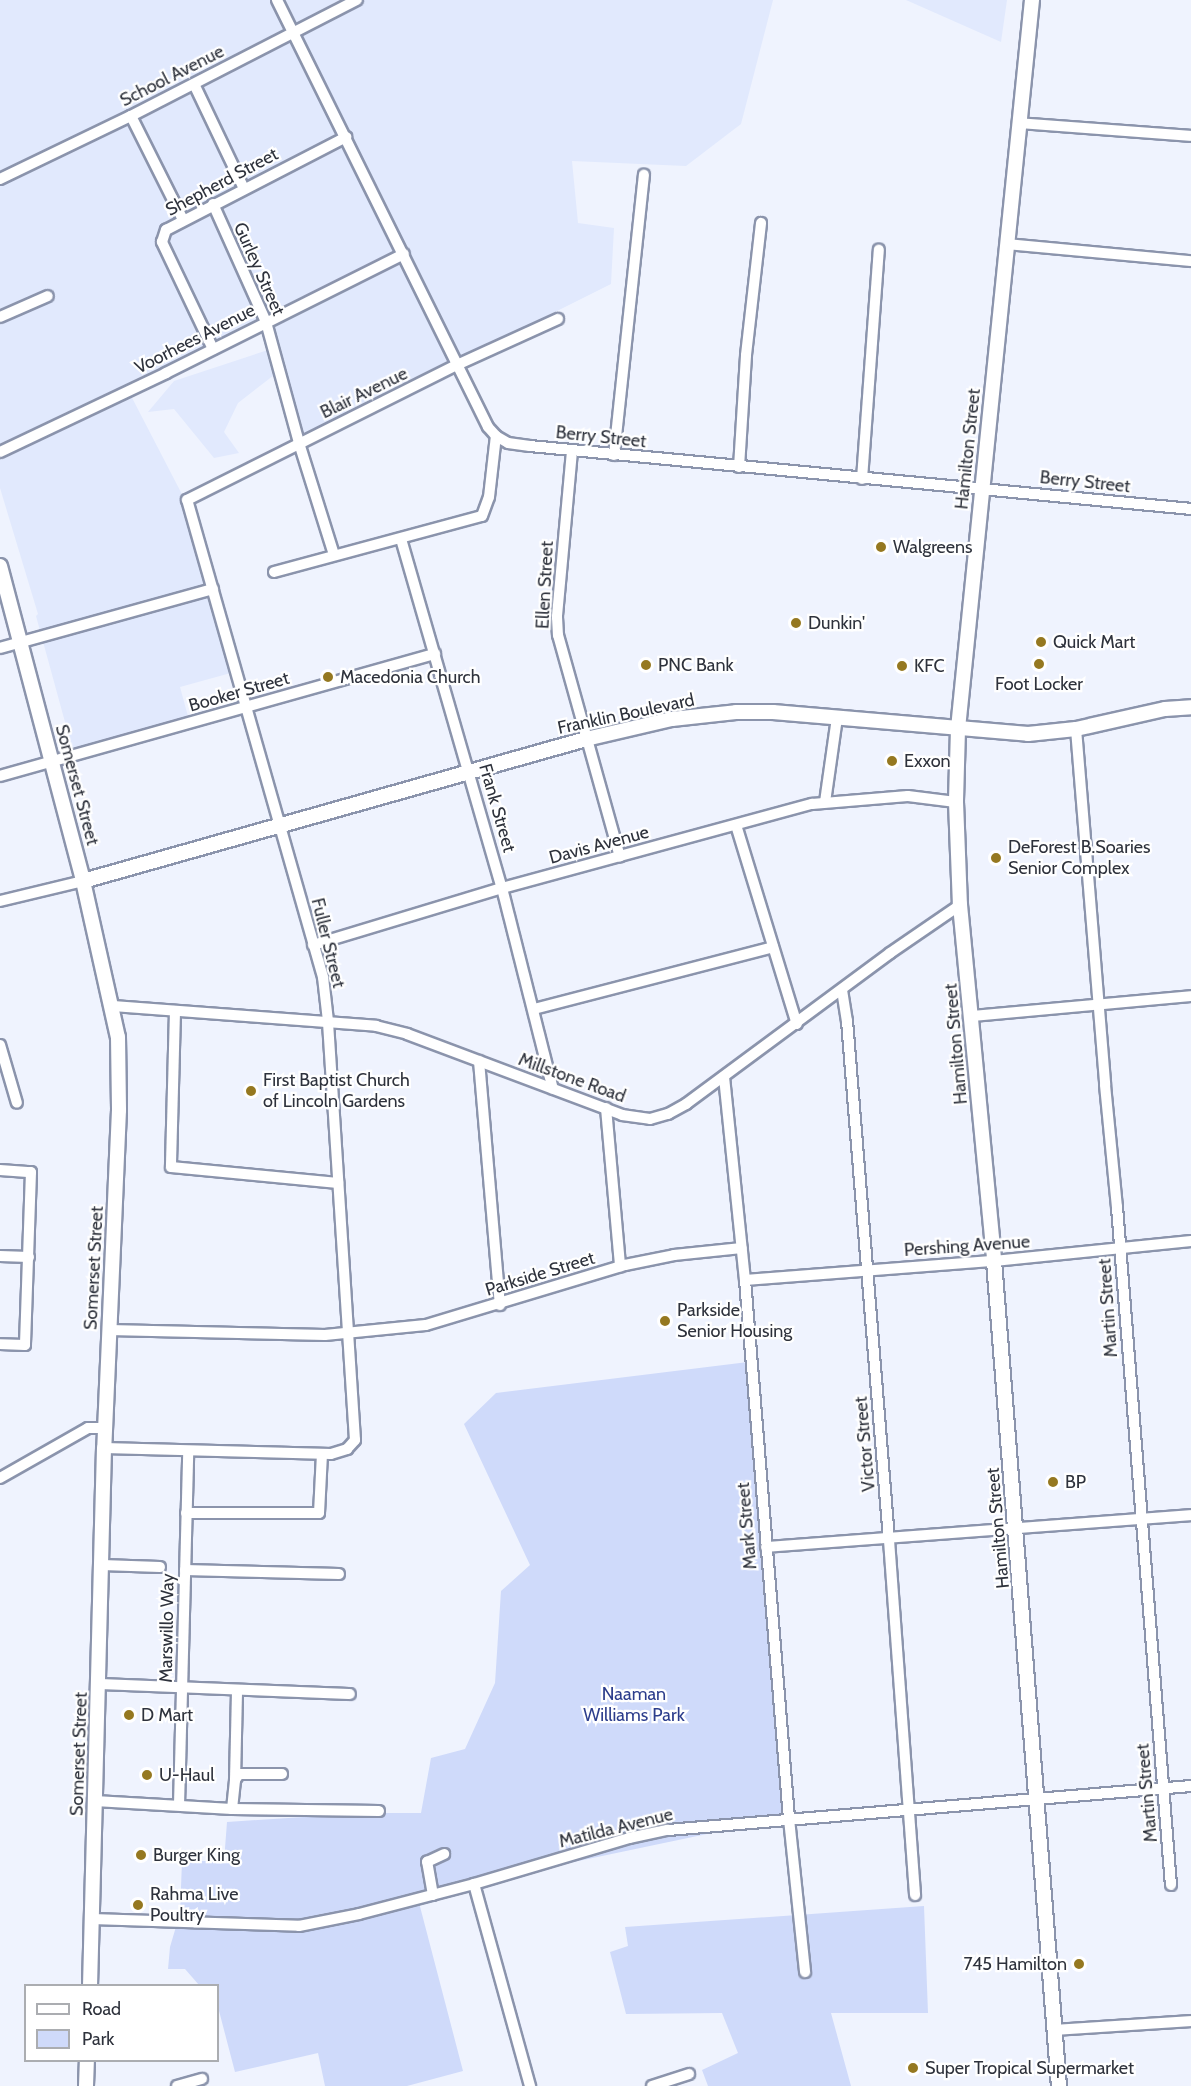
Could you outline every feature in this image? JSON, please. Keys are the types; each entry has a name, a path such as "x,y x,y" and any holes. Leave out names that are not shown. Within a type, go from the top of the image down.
{"main road":[{"name":"Hamilton Street","path":"1032,0 958,729 956,802 960,905 994,1261 1059,2086"},
{"name":"Somerset Street","path":"0,566 83,881 113,1006 118,1037 119,1110 104,1448 90,1984"},
{"name":"Franklin Boulevard","path":"83,881 586,739 672,719 736,712 773,712 1028,734 1076,729 1165,709 1191,707"},
{"path":"87,2062 87,2086"}],"street":[{"path":"274,572 482,516 489,496 496,436 488,427 277,0"},
{"name":"School Avenue","path":"0,179 131,116 357,0"},
{"path":"194,84 244,189"},
{"path":"131,116 183,220"},
{"path":"1018,123 1191,136"},
{"name":"Shepherd Street","path":"213,349 162,242 166,230 346,137"},
{"path":"614,455 644,175"},
{"name":"Gurley Street","path":"213,204 266,322 299,443 334,555"},
{"path":"739,467 746,355 761,223"},
{"path":"1006,244 1191,261"},
{"path":"862,479 879,250"},
{"name":"Voorhees Avenue","path":"0,452 404,254"},
{"path":"0,317 48,296"},
{"name":"Blair Avenue","path":"187,500 457,365 558,319"},
{"name":"Berry Street","path":"496,436 508,443 572,451 1191,509"},
{"name":"Ellen Street","path":"572,451 557,617 562,656 620,857"},
{"name":"Fuller Street","path":"187,500 248,706 323,977 328,1021 355,1428 352,1444 331,1455 321,1454"},
{"name":"Frank Street","path":"401,539 502,888 553,1089"},
{"path":"0,648 213,589"},
{"name":"Booker Street","path":"0,776 435,654"},
{"path":"825,802 837,718"},
{"name":"Martin Street","path":"1076,729 1171,1885"},
{"name":"Davis Avenue","path":"313,945 502,888 825,802 885,800 908,796 956,802"},
{"path":"736,825 797,1024"},
{"path":"0,901 83,881"},
{"name":"Millstone Road","path":"113,1006 328,1021 387,1029 622,1115 650,1119 668,1114 686,1104 960,905"},
{"path":"534,1009 773,947"},
{"name":"Victor Street","path":"842,990 889,1540 915,1895"},
{"path":"972,1016 1191,996"},
{"path":"175,1011 171,1167 338,1183"},
{"path":"0,1045 17,1103"},
{"path":"479,1061 500,1305"},
{"name":"Mark Street","path":"724,1077 745,1280 789,1819 805,1972"},
{"path":"606,1108 620,1266"},
{"path":"0,1170 31,1172 25,1345 0,1344"},
{"name":"Pershing Avenue","path":"745,1280 994,1261 1191,1241"},
{"name":"Parkside Street","path":"110,1330 263,1335 348,1333 426,1325 500,1305 620,1266 674,1255 742,1248"},
{"path":"0,1256 29,1257"},
{"path":"0,1478 88,1428 106,1428"},
{"path":"104,1448 321,1454 319,1513 186,1513"},
{"name":"Marswillo Way","path":"179,1805 188,1452"},
{"path":"766,1547 889,1540 1191,1515"},
{"path":"102,1565 160,1567"},
{"path":"185,1570 339,1574"},
{"path":"99,1684 350,1694"},
{"path":"232,1809 237,1690"},
{"path":"234,1780 238,1774 244,1773 282,1774"},
{"name":"Matilda Avenue","path":"92,1919 299,1926 433,1895 629,1838 699,1826 1191,1786"},
{"path":"95,1801 232,1809 379,1811"},
{"path":"433,1895 427,1862 444,1854"},
{"path":"474,1884 530,2086"},
{"path":"1055,2030 1191,2021"},
{"path":"652,2086 689,2074"},
{"path":"177,2086 202,2079"}],"shaded area":[{"path":"0,0 773,0 741,124 686,166 572,161 578,223 614,228 611,284 299,440 278,372 238,403 224,432 239,453 214,458 174,409 148,412 174,381 271,349 264,325 128,390 187,504 238,671 180,687 189,720 74,755 36,616 38,614 0,488"},
{"path":"906,0 1007,0 1001,42"}],"green space":[{"name":"Naaman Williams Park","path":"748,1362 783,1818 417,1895 463,2071 407,2086 325,2086 318,2053 235,2072 219,2011 219,1984 198,1984 185,1969 168,1969 170,1947 180,1913 182,1861 224,1861 227,1822 365,1813 421,1813 431,1758 465,1749 495,1683 501,1591 530,1565 464,1424 496,1393"},
{"path":"924,1906 928,2013 831,2013 851,2086 708,2086 702,2070 738,2053 722,2013 626,2014 610,1952 628,1946 625,1927"}],"place":[{"name":"Walgreens","path":"881,547"},
{"name":"Dunkin'","path":"796,623"},
{"name":"Quick Mart","path":"1041,642"},
{"name":"Foot Locker","path":"1039,664"},
{"name":"PNC Bank","path":"646,665"},
{"name":"KFC","path":"902,666"},
{"name":"Macedonia Church","path":"328,677"},
{"name":"Exxon","path":"892,761"},
{"name":"DeForest B.Soaries Senior Complex","path":"996,858"},
{"name":"First Baptist Church of Lincoln Gardens","path":"251,1091"},
{"name":"Parkside Senior Housing","path":"665,1321"},
{"name":"BP","path":"1053,1482"},
{"name":"D Mart","path":"129,1715"},
{"name":"U-Haul","path":"147,1775"},
{"name":"Burger King","path":"141,1855"},
{"name":"Rahma Live Poultry","path":"138,1905"},
{"name":"745 Hamilton","path":"1079,1964"},
{"name":"Super Tropical Supermarket","path":"913,2068"}]}
